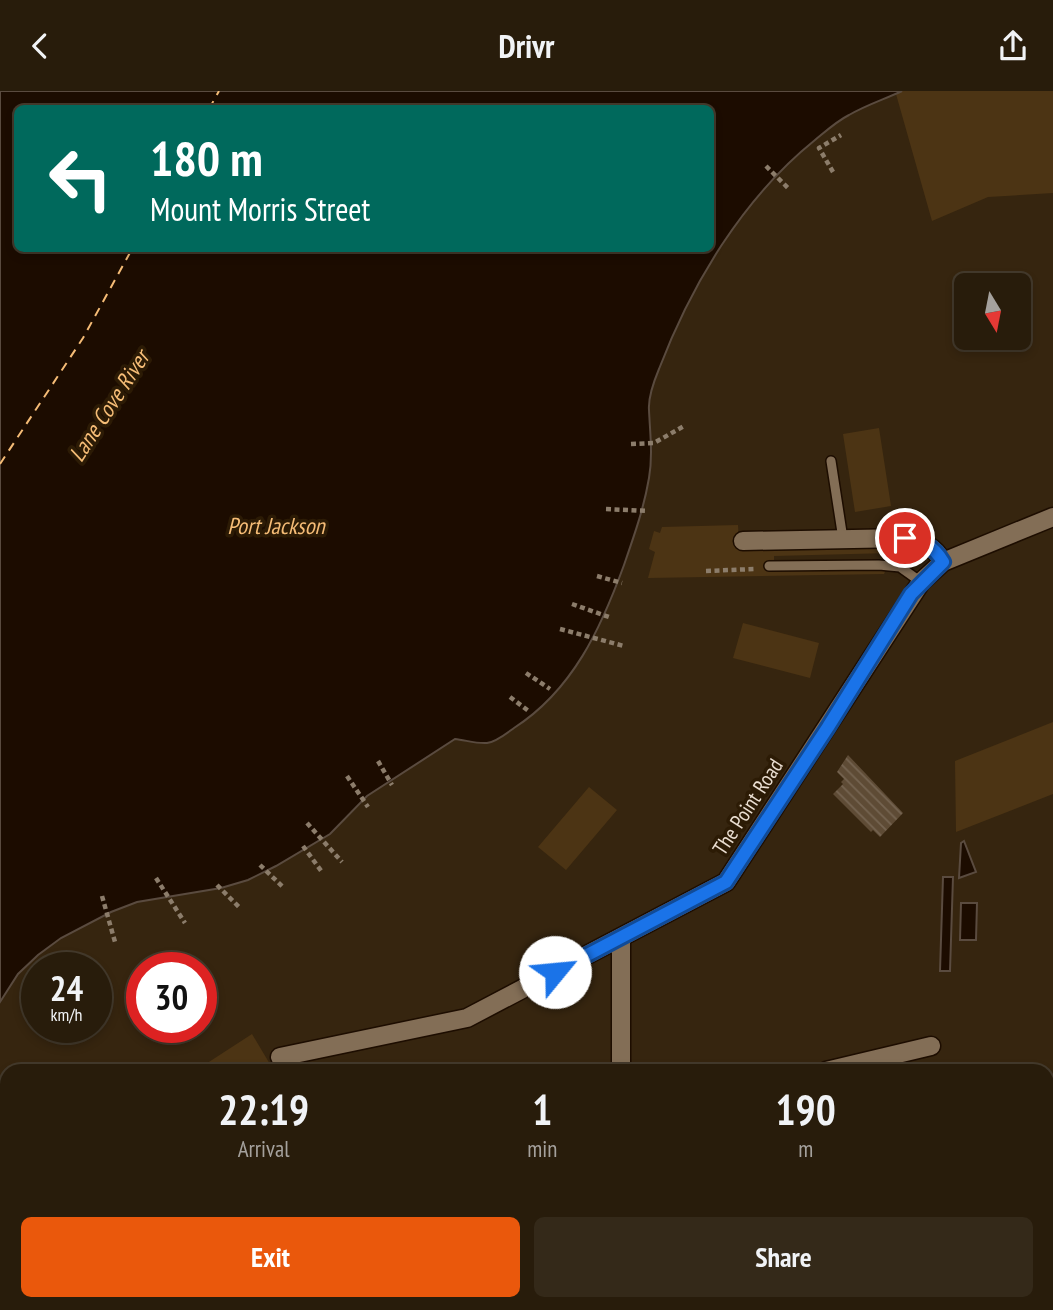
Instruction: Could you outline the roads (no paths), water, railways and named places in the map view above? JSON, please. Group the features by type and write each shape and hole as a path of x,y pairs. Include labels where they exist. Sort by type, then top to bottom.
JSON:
{"street":[{"name":"The Point Road","path":"280,1057 467,1018 726,882 921,582 943,562 1053,517"},
{"path":"743,541 905,538 924,541 943,562"},
{"path":"621,937 621,1064"},
{"path":"855,1064 931,1046"}],"lane":[{"path":"831,461 844,539"},
{"path":"769,566 900,567 921,582"}],"water":[{"name":"Port Jackson","path":"0,91 902,91 840,120 789,163 743,215 704,274 672,337 652,389 649,405 649,478 642,511 624,565 595,634 582,656 569,676 535,713 494,741 483,743 455,739 367,796 330,834 276,866 248,880 221,888 137,902 111,912 61,938 42,952 21,952 21,971 0,1002"},
{"path":"964,841 976,872 959,878 961,843"},
{"path":"943,877 953,877 950,971 940,971"},
{"path":"961,903 977,903 976,940 960,940"}],"water label":[{"name":"Lane Cove River","path":"109,406"}]}
